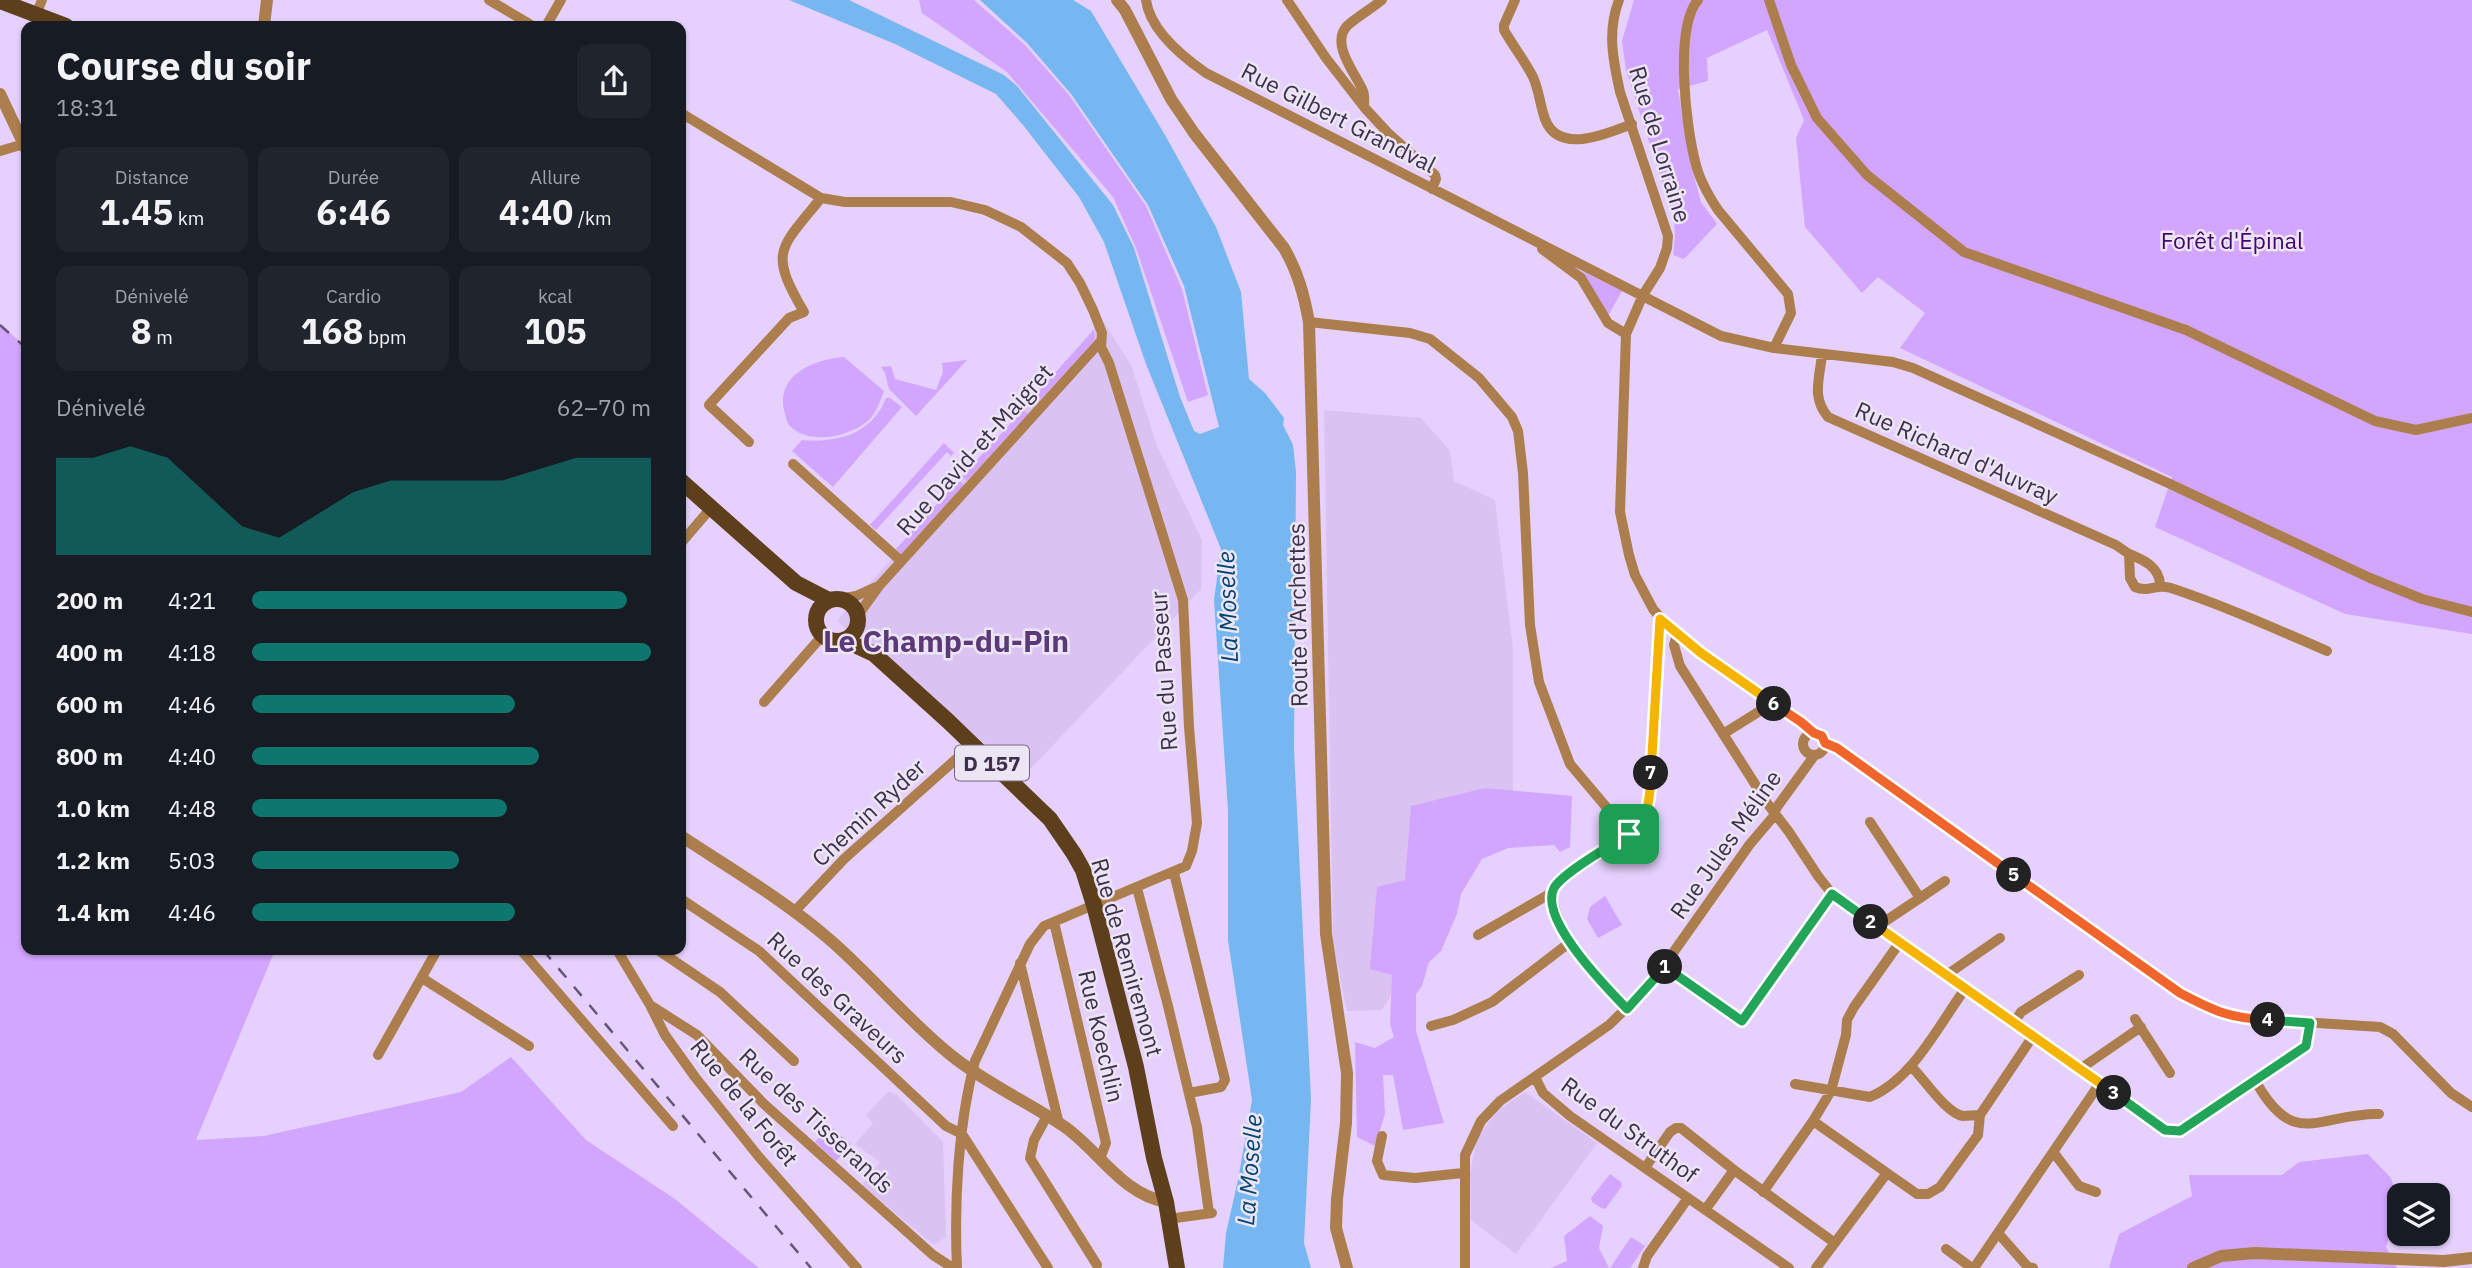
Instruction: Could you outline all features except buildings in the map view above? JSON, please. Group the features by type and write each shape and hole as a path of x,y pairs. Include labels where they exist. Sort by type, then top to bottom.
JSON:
{"main road":[{"path":"0,1 39,7 59,21"},
{"path":"686,486 796,583 834,600 848,602 857,621 853,634 844,639 829,639 822,635 816,617 796,583"},
{"path":"816,617 821,606 834,600"},
{"name":"Rue de Remiremont","path":"857,621 874,654"},
{"name":"Rue de Remiremont","path":"844,639 874,654 973,744 1050,819 1083,870 1136,1067 1166,1202 1177,1268"}],"street":[{"path":"265,21 267,0"},
{"path":"489,0 525,21"},
{"path":"550,21 561,0"},
{"name":"Rue Gilbert Grandval","path":"1146,0 1155,24 1190,62 1206,73 1721,336 1774,348 1893,362 1913,368 2370,578 2423,599 2472,612"},
{"path":"1287,0 1326,58 1364,107 1388,133 1434,174 1436,180 1432,189"},
{"path":"1364,107 1363,92 1350,69 1341,38 1347,27 1382,0"},
{"path":"1515,0 1504,30 1533,77 1546,122 1553,132 1566,138 1581,140 1632,124"},
{"name":"Rue de Lorraine","path":"1619,0 1613,15 1612,51 1620,92 1668,236 1660,268 1643,295 1626,334"},
{"path":"1698,0 1689,17 1684,36 1689,126 1695,162 1709,197 1718,210 1788,294 1791,313 1774,348"},
{"path":"1769,0 1791,65 1817,118 1867,176 1964,252 2186,330 2375,421 2416,430 2472,418"},
{"name":"Route d'Archettes","path":"1122,4 1171,99 1289,257 1303,291 1309,322 1326,934 1348,1073 1336,1228 1347,1268"},
{"path":"0,94 21,138"},
{"path":"686,116 821,198 786,243 781,259 783,273 804,312 789,318 709,405 749,442"},
{"path":"0,151 21,147"},
{"name":"Rue du Passeur","path":"821,198 845,202 951,202 985,210 1004,217 1040,240 1067,263 1080,283 1102,333 1101,347 1109,363 1184,600 1189,739 1197,823 1186,866 1174,873"},
{"name":"Rue Gilbert Grandval","path":"1538,244 1551,257 1572,270 1589,288 1608,323 1626,334"},
{"path":"1309,322 1410,333 1430,340 1479,378 1512,417 1518,431 1523,473 1530,625 1539,682 1570,764 1629,834"},
{"path":"1626,334 1620,512 1635,575 1660,619 1769,701 1822,736 1816,751 1850,759 2180,993 2237,1018 2380,1027 2393,1034 2451,1093 2472,1107"},
{"name":"Rue David-et-Maigret","path":"857,621 879,586 1101,341"},
{"name":"Rue Richard d'Auvray","path":"1822,354 1817,397 1820,407 1828,417 2116,545 2150,564 2160,578 2160,584"},
{"path":"793,464 901,561"},
{"path":"686,537 711,508"},
{"path":"2129,554 2130,578 2135,587 2148,589 2160,584 2232,609 2327,651"},
{"name":"Rue David-et-Maigret","path":"834,600 856,596 879,586"},
{"path":"1627,1009 1569,943 1557,918 1552,896 1559,881 1629,834 1645,817 1649,805 1660,619"},
{"path":"1677,634 1674,645 1680,666 1832,894 2165,1130 2180,1131 2306,1046 2310,1023"},
{"path":"764,702 822,635"},
{"path":"1723,734 1763,709 1769,701"},
{"name":"Rue Jules Méline","path":"1465,1268 1463,1173 1465,1156 1481,1121 1498,1102 1609,1026 1664,967 1775,812 1803,769 1802,762 1816,751 1803,740 1789,715"},
{"path":"1803,740 1814,733"},
{"name":"Chemin Ryder","path":"794,912 845,859 973,744"},
{"path":"1870,822 1920,898"},
{"path":"686,839 794,912 851,958 936,1041 972,1070 1059,1124 1142,1194 1150,1199 1166,1202"},
{"path":"955,1268 963,1113 972,1070 1020,963 1035,935 1044,926 1174,873 1225,1080 1221,1087 1189,1093"},
{"path":"1878,926 1945,881"},
{"path":"1137,888 1197,1127 1211,1213 1168,1219"},
{"path":"1478,936 1553,892"},
{"path":"1664,967 1742,1021 1832,894"},
{"name":"Rue des Graveurs","path":"686,902 760,951 946,1126 962,1134"},
{"name":"Rue Koechlin","path":"1054,922 1106,1143 1100,1160"},
{"path":"1945,976 2000,939"},
{"path":"1763,1192 1831,1091 1846,1035 1847,1020 1900,942"},
{"path":"1431,1026 1453,1020 1492,1002 1569,943"},
{"path":"378,1055 434,955"},
{"path":"525,955 674,1126"},
{"name":"Rue de la Forêt","path":"620,955 665,1035 695,1077 759,1157 857,1268"},
{"path":"665,955 720,992 794,1061"},
{"path":"1020,963 1059,1124"},
{"path":"2014,1023 2021,1012 2079,975"},
{"path":"422,978 529,1046"},
{"path":"1795,1084 1870,1097 1881,1093 1906,1074 1965,989"},
{"name":"Rue des Tisserands","path":"650,1006 697,1035 764,1104 933,1255 955,1268"},
{"path":"2080,1069 2138,1023 2170,1073"},
{"path":"1813,1121 1917,1194 1928,1194 1940,1186 1978,1135 1980,1115 2033,1035"},
{"path":"1911,1066 1941,1101 1961,1116 1980,1115"},
{"name":"Rue du Struthof","path":"1535,1077 1543,1093 1570,1116 1789,1268"},
{"path":"2256,1082 2269,1104 2283,1117 2304,1125 2355,1113 2379,1114"},
{"path":"1946,1249 1973,1268 2100,1083"},
{"path":"1047,1116 1034,1140 1030,1158 1097,1265"},
{"path":"1645,1168 1670,1132 1676,1128 1681,1129 1763,1192 1835,1242"},
{"path":"962,1134 1048,1268"},
{"path":"1382,1136 1377,1161 1382,1175 1415,1178 1463,1173"},
{"path":"2054,1153 2079,1186 2096,1192"},
{"name":"Rue du Struthof","path":"1705,1210 1734,1170"},
{"path":"1816,1268 1887,1173"},
{"path":"1643,1268 1647,1255 1688,1198"},
{"path":"1998,1233 2028,1266 2033,1268"},
{"path":"2193,1268 2221,1256 2255,1253 2444,1261 2472,1258"}],"shaded area":[{"path":"1102,319 1132,367 1157,446 1202,540 1201,589 1024,776 837,621"},
{"path":"1324,410 1421,418 1450,451 1454,481 1495,500 1513,649 1513,790 1382,1010 1347,1011 1333,942"},
{"path":"889,1091 897,1095 943,1142 946,1237 934,1245 862,1185 880,1162 855,1144 873,1123 866,1115"},
{"path":"1525,1092 1597,1143 1516,1254 1471,1220 1470,1173 1477,1139 1497,1111"}],"green space":[{"path":"919,0 974,0 1025,45 1069,95 1146,206 1182,289 1208,395 1188,402 1136,248 1113,197 1007,72 922,13"},
{"name":"Forêt d'Épinal","path":"1634,0 2472,0 2472,634 2345,614 2155,527 2172,477 1900,348 1925,313 1878,277 1862,293 1805,227 1796,138 1804,120 1767,30 1707,58 1708,81 1678,89 1690,162 1701,202 1717,224 1684,259 1673,255 1674,220 1626,70 1622,41"},
{"path":"1567,264 1622,291 1608,316 1590,285"},
{"path":"0,324 21,343 21,955 273,955 196,1140 264,1136 461,1092 511,1057 586,1140 675,1199 759,1268 0,1268"},
{"path":"1094,330 1095,340 1033,408 1028,403"},
{"path":"844,357 884,391 874,414 861,426 840,435 818,437 797,432 789,425 784,410 783,397 786,387 792,378 811,365"},
{"path":"967,360 916,416 889,389 881,367 891,366 895,379 936,390 943,372 942,363"},
{"path":"886,398 902,407 833,487 792,451 802,440 841,438 863,428 880,410"},
{"path":"1023,410 1028,414 967,481 962,476"},
{"path":"944,443 954,453 951,456 947,452 876,530 870,525"},
{"path":"959,480 964,485 901,554 896,549"},
{"path":"1485,788 1572,796 1570,847 1560,852 1554,845 1508,848 1482,859 1461,894 1457,914 1441,951 1429,962 1422,986 1416,994 1416,1031 1444,1123 1403,1130 1393,1075 1383,1075 1385,1114 1375,1146 1357,1137 1355,1042 1375,1048 1394,1037 1390,1024 1392,975 1370,969 1377,887 1405,880 1411,806"},
{"path":"1605,896 1622,925 1598,938 1587,919 1590,907"},
{"path":"829,1125 851,1144 836,1161 815,1142"},
{"path":"2368,1154 2391,1178 2393,1183 2387,1183 2386,1247 2397,1268 2109,1268 2119,1234 2192,1196 2189,1175 2282,1175 2299,1162"},
{"path":"1610,1174 1621,1182 1622,1186 1603,1209 1592,1202 1591,1198"},
{"path":"1590,1216 1603,1226 1599,1248 1609,1268 1551,1268 1567,1261 1564,1236"},
{"path":"1631,1237 1645,1246 1630,1268 1610,1268"}],"water":[{"name":"La Moselle","path":"789,0 849,0 1004,75 1017,86 1113,205 1134,248 1180,397 1194,431 1200,434 1219,427 1184,286 1148,205 1071,94 1027,43 980,0 1073,0 1091,11 1216,227 1241,292 1249,379 1265,393 1284,418 1283,425 1293,445 1296,472 1294,749 1311,1099 1304,1243 1311,1268 1223,1268 1226,1233 1252,1100 1228,940 1228,810 1214,600 1221,549 1146,364 1104,242 1079,197 996,94 895,44"}],"railway":[{"path":"0,325 21,344"},
{"path":"547,955 811,1268"}],"district":[{"name":"Le Champ-du-Pin","path":"946,640"}],"route":[{"path":"1660,619 1701,653 1822,736 1825,743 1837,748 2180,993 2237,1018 2310,1023 2309,1039 2298,1054 2180,1131 2165,1130 1832,894 1742,1021 1664,967 1651,985 1627,1009 1569,943 1561,929 1552,896 1559,881 1629,834 1645,817 1649,805 1660,619"}]}
